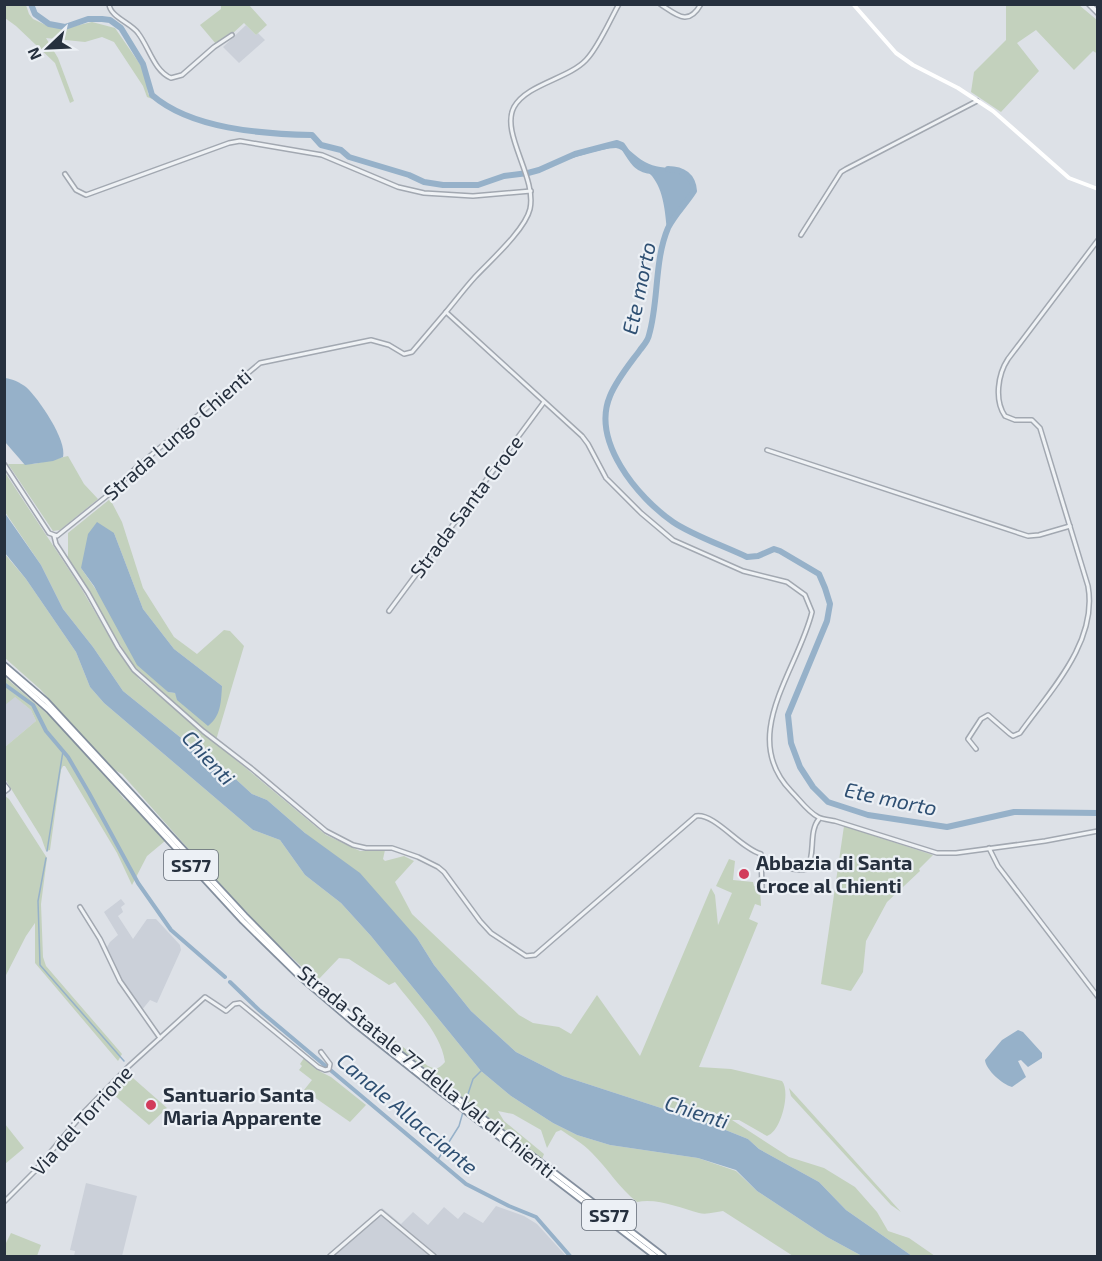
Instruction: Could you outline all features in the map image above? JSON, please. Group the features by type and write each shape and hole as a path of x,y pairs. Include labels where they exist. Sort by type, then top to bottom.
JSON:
{"highway":[{"path":"4,663 35,688 45,703"},
{"path":"4,672 45,703"},
{"name":"Strada Statale 77 della Val di Chienti","path":"45,703 244,916 348,1015 656,1257"},
{"name":"Strada Statale 77 della Val di Chienti","path":"553,1175 652,1245 665,1257"}],"main road":[{"path":"853,4 896,53 913,65 958,88 1008,122 1061,172 1076,182 1098,189"}],"street":[{"path":"109,4 110,11 138,33 159,69 171,78 182,75 214,47 232,35"},
{"path":"619,4 587,60 530,92 514,107 510,124 530,186 530,212 520,227 446,312 582,436 613,487 673,540 743,571 787,582 806,594 812,612 772,714 770,754 774,768 784,784 819,819 835,821 937,853 956,853 1098,831"},
{"path":"660,4 685,18 696,14 702,4"},
{"path":"1089,4 1098,13"},
{"path":"801,235 841,172 977,101"},
{"path":"65,174 76,190 86,195 240,141 322,155 398,187 424,193 473,196 531,191"},
{"path":"976,748 968,739 981,719 988,715 1013,736 1020,733 1071,661 1085,627 1090,600 1088,586 1040,428 1032,420 1015,420 1005,416 1000,404 999,380 1008,358 1098,240"},
{"name":"Strada Lungo Chienti","path":"54,536 59,535 108,495 137,466 260,363 371,340 408,354 446,312"},
{"name":"Strada Santa Croce","path":"389,610 544,402"},
{"path":"767,450 1028,536 1039,536 1070,526"},
{"path":"4,464 49,533 54,536 56,544 88,593 118,647 141,677 203,731 326,831 353,845 366,848 392,848 438,867 454,884 486,928 526,956 535,955 696,816 707,817 752,852 761,854 762,888"},
{"path":"1090,600 1098,600"},
{"path":"4,784 6,790"},
{"path":"761,866 807,869 815,825 819,819"},
{"path":"989,848 998,866 1098,997"},
{"path":"80,908 100,939 120,981 160,1038"},
{"name":"Via del Torrione","path":"5,1201 34,1172 85,1111 207,996 226,1011 234,1004 240,1003 318,1067 325,1070 330,1066 321,1052"},
{"path":"330,1257 381,1212 434,1257"}],"shaded area":[{"path":"246,25 265,40 239,63 223,47"},
{"path":"14,696 31,710 36,721 5,747 4,704"},
{"path":"121,899 125,904 121,907 123,912 118,916 133,939 147,919 156,919 180,945 181,950 157,1003 150,1000 141,1011 120,981 106,949 118,935 104,912"},
{"path":"86,1183 137,1196 122,1256 74,1256 75,1251 70,1250"},
{"path":"496,1206 524,1216 537,1224 566,1256 326,1256 382,1208 401,1224 413,1212 428,1225 444,1207 458,1219 464,1212 483,1223"}],"green space":[{"path":"5,4 26,5 33,19 50,27 66,28 92,22 115,28 146,73 148,94 155,100 147,97 143,86 114,42 102,37 85,42 46,38 58,58 74,101 70,103 55,63 5,18"},
{"path":"221,4 249,5 267,25 256,35 244,23 216,44 200,25 221,9"},
{"path":"1006,5 1079,5 1097,20 1098,54 1093,51 1074,70 1036,30 1017,43 1039,71 1001,112 971,92 974,72 1006,40"},
{"path":"68,456 84,484 98,499 60,530 53,531 8,464 34,464"},
{"path":"4,471 81,588 116,648 139,679 326,835 360,851 385,850 383,859 385,861 404,856 414,861 395,882 412,914 519,1015 533,1023 559,1027 571,1034 597,995 640,1056 711,888 715,895 718,925 732,893 716,886 729,859 735,861 733,880 753,882 754,886 760,887 761,906 755,904 749,919 758,923 699,1067 731,1069 782,1081 785,1086 785,1102 780,1120 772,1133 767,1136 739,1120 732,1120 789,1157 824,1168 855,1187 877,1212 888,1231 909,1238 935,1256 912,1256 846,1210 819,1182 759,1149 748,1139 713,1125 563,1076 516,1052 471,1011 434,965 417,938 305,833 267,800 252,794 229,773 191,746 123,691 63,609 41,565 5,512"},
{"path":"110,499 122,522 143,588 174,637 197,654 224,630 230,631 244,646 216,740 132,664 68,558 68,533","holes":["114,533 143,609 174,649 222,686 194,713 178,700 175,693 168,692 164,688 81,568"]},
{"path":"4,553 26,579 76,652 90,687 104,703 253,830 280,840 305,875 341,903 371,936 481,1071 511,1096 553,1123 577,1135 610,1145 698,1158 736,1171 757,1191 827,1237 862,1256 793,1256 723,1211 702,1214 661,1202 637,1202 588,1149 561,1130 556,1132 547,1148 541,1130 513,1114 498,1111 504,1121 544,1154 542,1159 363,1020 370,1022 428,1066 437,1068 445,1062 432,1030 395,982 389,985 349,959 339,958 317,981 257,925 122,774 113,769 40,689 5,658"},
{"path":"5,677 53,719 165,841 147,856 132,885 117,853 65,766 61,770 50,850 46,851 41,837 5,779 5,747 36,721 31,710 15,697 5,705"},
{"path":"5,796 47,858 41,904 43,957 46,966 122,1054 118,1061 35,963 35,923 5,977"},
{"path":"844,826 933,855 919,869 920,871 887,902 866,941 863,972 851,991 821,984"},
{"path":"304,1058 366,1105 350,1122 304,1090 312,1080 299,1070"},
{"path":"125,1071 167,1108 149,1125 107,1089"},
{"path":"789,1088 901,1212 891,1205 791,1096"},
{"path":"5,1124 24,1148 4,1164"},
{"path":"11,1233 41,1245 37,1256 5,1256 5,1245"}],"water":[{"name":"Ete morto","path":"617,143 645,162 676,169 688,175 694,191 667,230 663,202 656,182 650,174 635,165 621,150 616,148 601,150 552,165 575,154"},
{"path":"5,378 26,387 38,401 61,441 63,457 53,461 25,465 5,442"},
{"path":"4,512 41,565 63,609 123,691 191,746 229,773 252,794 267,800 305,833 360,873 417,938 434,965 471,1011 516,1052 563,1076 713,1125 748,1139 759,1149 819,1182 846,1210 912,1256 862,1256 827,1237 757,1191 736,1170 698,1158 610,1145 577,1135 553,1123 511,1096 481,1071 371,936 341,903 305,875 280,840 253,830 104,703 90,687 76,652 26,579 5,553"},
{"path":"97,522 114,533 143,609 174,649 222,686 218,713 208,726 177,700 175,693 168,692 137,665 94,586 81,568 88,534"},
{"path":"1018,1030 1023,1032 1042,1053 1042,1058 1028,1067 1021,1060 1018,1061 1026,1077 1012,1087 995,1076 985,1060 1002,1040"}],"waterway":[{"name":"Ete morto","path":"31,4 35,14 49,24 65,27 88,19 110,20 121,28 143,64 152,95 186,115 250,131 312,135 321,145 341,150 349,157 409,175 424,182 443,185 478,185 504,176 539,170 575,154 617,143 622,145 637,166 652,171"},
{"name":"Ete morto","path":"668,169 686,174 692,181 694,191 668,228 658,267 654,309 648,337 610,396 606,413 607,431 612,449 632,483 645,498 673,522 747,557 758,556 774,549 780,551 819,574 830,604 827,621 788,715 791,743 800,767 813,787 828,802 868,815 947,827 1014,812 1098,813"},
{"name":"Canale Allacciante","path":"4,684 33,705 46,731 68,757 138,883 171,930 225,977"},
{"path":"47,851 63,751"},
{"path":"46,858 38,901 40,965 124,1061"},
{"name":"Canale Allacciante","path":"230,982 259,1010 466,1184 536,1217 570,1256"},
{"path":"466,1100 473,1079 482,1070"},
{"path":"437,1161 459,1126 463,1112"}],"place":[{"name":"Abbazia di Santa Croce al Chienti","path":"744,874"},
{"name":"Santuario Santa Maria Apparente","path":"151,1105"}],"water label":[{"name":"Chienti","path":"209,757"},
{"name":"Chienti","path":"697,1111"}]}
